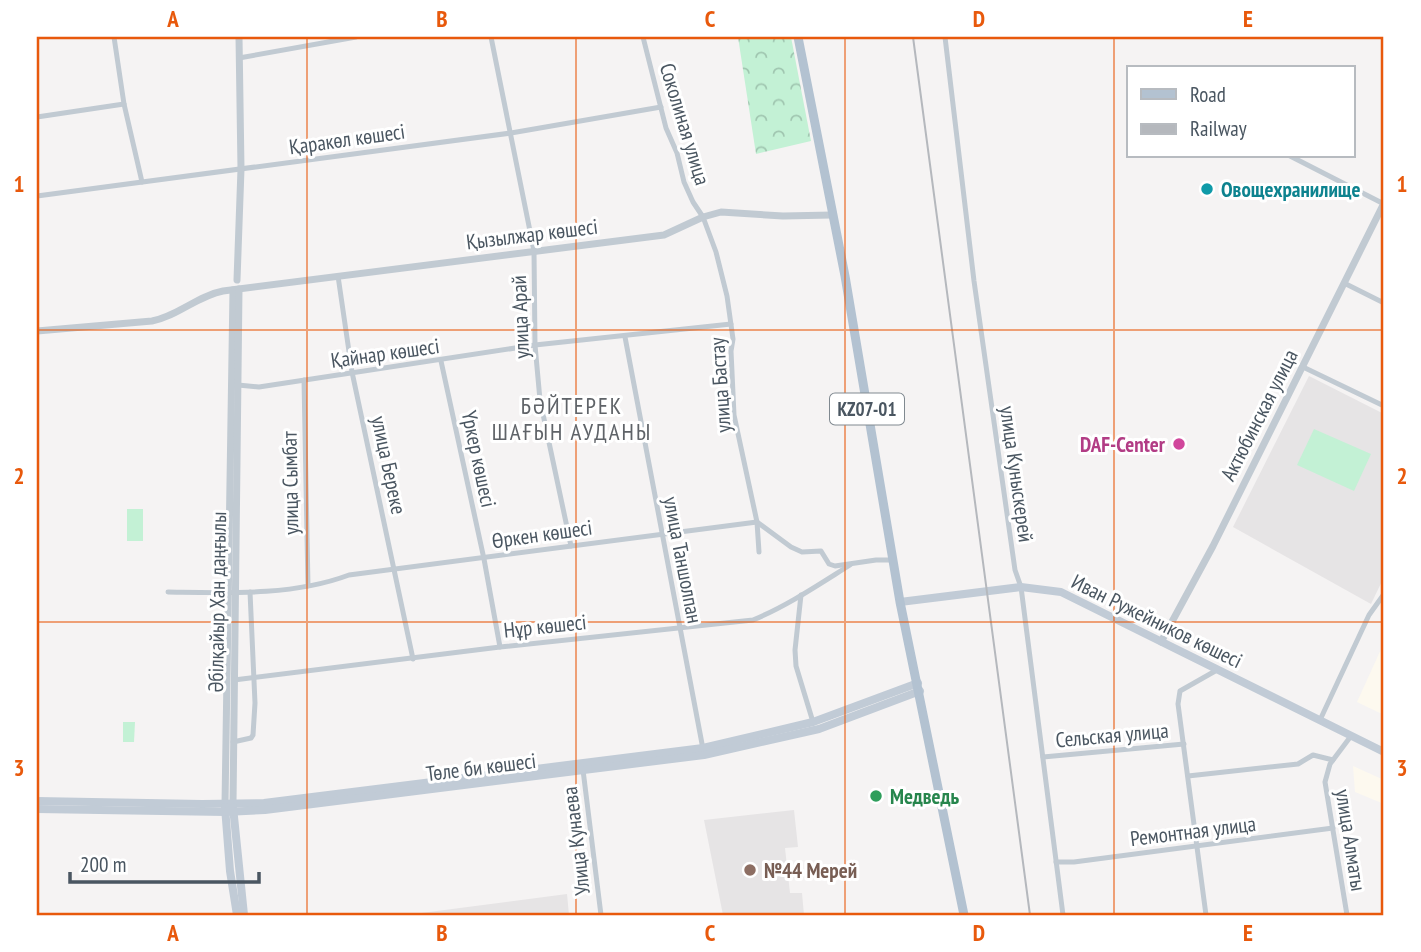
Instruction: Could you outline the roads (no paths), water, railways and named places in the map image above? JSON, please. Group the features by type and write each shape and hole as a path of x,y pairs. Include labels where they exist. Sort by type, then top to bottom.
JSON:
{"main road":[{"name":"KZ07-01","path":"798,37 900,602 964,915"},
{"name":"Иван Ружейников көшесі","path":"900,602 1021,587 1061,592 1384,752"},
{"name":"Төле би көшесі","path":"704,752 813,722 919,687"},
{"name":"Төле би көшесі","path":"37,801 265,810 704,752 819,729 919,687"},
{"name":"Төле би көшесі","path":"37,809 229,808"},
{"name":"Әбілқайыр Хан даңғылы","path":"229,808 237,915"},
{"name":"Әбілқайыр Хан даңғылы","path":"229,808 244,915"}],"street":[{"path":"114,37 124,104 142,182"},
{"path":"236,289 241,169 239,37"},
{"path":"239,58 356,37"},
{"name":"улица Арай","path":"491,37 534,251 540,400 571,546"},
{"name":"Соколиная улица","path":"643,37 666,128 677,153 684,183 693,202 704,216"},
{"name":"улица Куныскерей","path":"945,37 974,281 1015,570 1021,587 1063,915"},
{"path":"37,117 124,104"},
{"name":"Қаракөл көшесі","path":"37,196 511,133 661,107"},
{"path":"1294,158 1384,203"},
{"name":"Актюбинская улица","path":"1161,642 1213,546 1384,203"},
{"name":"Қызылжар көшесі","path":"37,331 164,319 209,293 664,235 704,216 721,212 783,216 832,215"},
{"name":"улица Бастау","path":"704,216 727,296 733,339 731,351 734,415 757,522 759,552"},
{"name":"улица Береке","path":"338,276 352,372 413,659"},
{"path":"1344,283 1384,303"},
{"name":"Әбілқайыр Хан даңғылы","path":"229,808 226,674 238,385 236,289"},
{"name":"Әбілқайыр Хан даңғылы","path":"229,808 233,742 231,592 236,289"},
{"name":"Қайнар көшесі","path":"238,385 259,387 536,345 731,324"},
{"name":"улица Таншолпан","path":"625,337 704,752"},
{"name":"Үркер көшесі","path":"441,361 484,559 500,647"},
{"path":"1303,366 1384,406"},
{"name":"улица Сымбат","path":"304,380 307,586"},
{"path":"757,522 802,552 821,551 829,564 835,566 893,559"},
{"name":"Өркен көшесі","path":"168,592 250,592 307,586 349,575 757,522"},
{"name":"Нұр көшесі","path":"233,680 500,647 753,620 782,608 855,562"},
{"path":"233,742 251,738 253,735 255,702 250,592"},
{"path":"801,594 795,650 796,666 813,722"},
{"path":"1320,720 1369,615 1384,594"},
{"path":"1206,915 1178,704 1180,691 1218,670"},
{"path":"226,674 233,680"},
{"name":"улица Алматы","path":"1347,915 1325,782 1333,760 1351,736"},
{"name":"Сельская улица","path":"1043,757 1184,744"},
{"path":"1188,776 1298,764 1313,755 1333,760"},
{"name":"Улица Кунаева","path":"583,767 601,915"},
{"name":"Ремонтная улица","path":"1056,862 1197,847 1333,828"}],"railway":[{"path":"913,37 1030,915"}],"place":[{"name":"Овощехранилище","path":"1207,189"},
{"name":"DAF-Center","path":"1179,444"},
{"name":"Медведь","path":"876,796"},
{"name":"№44 Мерей","path":"750,870"}],"district":[{"name":"БӘЙТЕРЕК ШАҒЫН АУДАНЫ","path":"572,418"}]}
